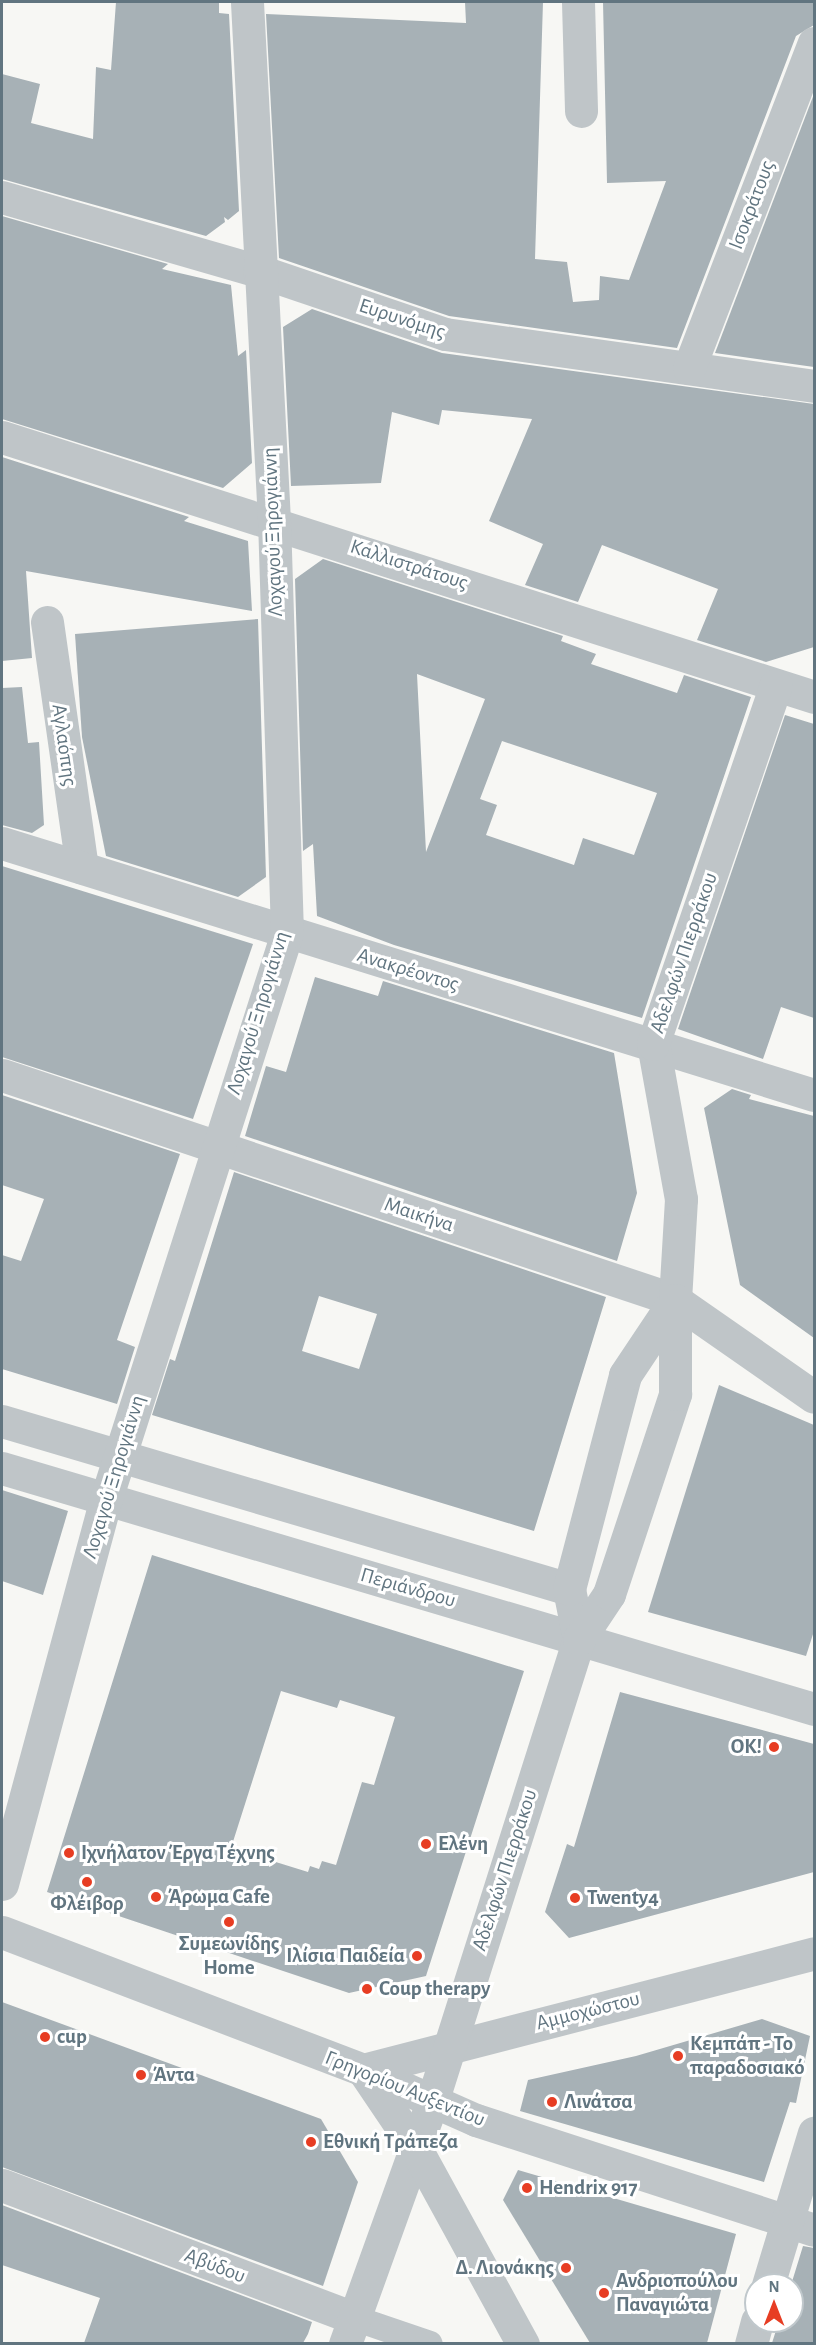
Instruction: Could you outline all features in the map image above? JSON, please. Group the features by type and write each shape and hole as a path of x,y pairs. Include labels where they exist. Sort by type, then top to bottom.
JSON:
{"street":[{"name":"Λοχαγού Ξηρογιάννη","path":"2,1884 106,1499 215,1147 287,933 274,521 259,271 247,2"},
{"path":"578,2 581,111"},
{"name":"Ισοκράτους","path":"689,368 814,43"},
{"name":"Ευρυνόμης","path":"2,196 259,271 445,334 814,386"},
{"name":"Καλλιστράτους","path":"2,437 274,521 814,697"},
{"name":"Αγλαόπης","path":"47,622 82,868"},
{"name":"Αδελφών Πιερράκου","path":"350,2331 432,2102 579,1639 609,1594 675,1394 675,1300 681,1199 653,1044 776,685"},
{"name":"Ανακρέοντος","path":"2,843 814,1095"},
{"name":"Μαικήνα","path":"2,1075 675,1300 814,1397"},
{"name":"Αδελφών Πιερράκου","path":"579,1639 569,1589 625,1375 675,1300"},
{"path":"2,1421 569,1589"},
{"name":"Περιάνδρου","path":"2,1468 814,1708"},
{"name":"Γρηγορίου Αυξεντίου","path":"2,1932 363,2070 432,2102 800,2225"},
{"name":"Αμμοχώστου","path":"363,2070 814,1953"},
{"path":"363,2070 415,2147 523,2343"},
{"path":"774,2273 800,2225 814,2133"},
{"name":"Αβύδου","path":"2,2185 350,2331 430,2343"}],"building":[{"path":"116,2 219,2 219,13 229,14 239,211 228,220 224,217 225,222 206,236 2,179 2,74 40,84 31,123 93,139 96,67 111,70"},
{"path":"465,2 543,2 535,259 567,262 573,302 599,300 600,276 629,280 666,181 607,183 603,2 814,2 814,25 796,36 677,348 449,316 279,258 266,14 466,23"},
{"path":"814,94 814,367 715,353"},
{"path":"2,216 168,264 162,269 231,285 238,356 246,350 252,463 223,488 2,419"},
{"path":"312,309 442,353 814,404 814,647 766,662 697,640 718,589 602,545 578,602 525,585 543,544 489,521 532,419 442,410 439,425 392,412 381,483 291,486 283,327"},
{"path":"2,457 189,517 184,521 248,541 252,611 26,571 32,658 2,661"},
{"path":"323,559 563,636 561,641 596,654 591,664 677,693 684,675 751,697 642,1018 394,945 317,916 313,844 303,851 295,579","holes":["417,674 485,699 426,852","502,741 657,793 634,855 583,838 574,865 486,835 497,805 480,799"]},
{"path":"258,619 266,877 238,897 106,856 82,737 75,634"},
{"path":"22,687 28,743 39,742 44,825 32,833 2,825 2,688"},
{"path":"785,715 814,724 814,1018 781,1007 763,1059 678,1029"},
{"path":"2,866 253,944 193,1119 2,1057"},
{"path":"315,977 378,996 383,981 614,1053 637,1193 617,1261 245,1136 266,1066 286,1072"},
{"path":"732,1089 751,1095 749,1099 814,1116 814,1338 740,1285 704,1108"},
{"path":"2,1095 180,1154 117,1340 135,1347 117,1404 2,1369 2,1255 21,1261 44,1199 2,1185"},
{"path":"234,1172 606,1297 534,1531 152,1415 170,1359 175,1361","holes":["319,1296 377,1314 359,1369 302,1351"]},
{"path":"719,1385 814,1425 814,1631 806,1656 648,1612"},
{"path":"2,1490 68,1511 43,1595 2,1581"},
{"path":"152,1555 524,1671 426,1976 349,1993 47,1892","holes":["281,1691 337,1708 340,1700 395,1717 374,1785 362,1782 336,1865 322,1861 319,1869 310,1866 308,1872 231,1848"]},
{"path":"620,1692 814,1744 814,1872 569,1938 545,1912 567,1844 574,1847"},
{"path":"2,2002 321,2119 358,2182 323,2286 2,2167"},
{"path":"762,2019 810,2036 796,2103 790,2102 764,2182 520,2111 528,2080 636,2056"},
{"path":"518,2170 736,2234 707,2343 590,2343 503,2200"},
{"path":"2,2205 312,2322 308,2334 303,2343 84,2343 100,2298 2,2265"},
{"path":"803,2246 814,2248 814,2343 772,2343 775,2333 804,2333 804,2273 795,2273"}],"place":[{"name":"ΟΚ!","path":"774,1747"},
{"name":"Ελένη","path":"426,1844"},
{"name":"Ιχνήλατον Έργα Τέχνης","path":"69,1853"},
{"name":"Φλέιβορ","path":"87,1882"},
{"name":"Άρωμα Cafe","path":"156,1897"},
{"name":"Twenty4","path":"575,1898"},
{"name":"Συμεωνίδης Home","path":"229,1922"},
{"name":"Ιλίσια Παιδεία","path":"417,1956"},
{"name":"Coup therapy","path":"367,1989"},
{"name":"cup","path":"45,2037"},
{"name":"Κεμπάπ - Το παραδοσιακό","path":"678,2056"},
{"name":"Άντα","path":"141,2075"},
{"name":"Λινάτσα","path":"552,2102"},
{"name":"Εθνική Τράπεζα","path":"311,2142"},
{"name":"Hendrix 917","path":"527,2188"},
{"name":"Δ. Λιονάκης","path":"566,2268"},
{"name":"Ανδριοπούλου Παναγιώτα","path":"604,2293"}]}
